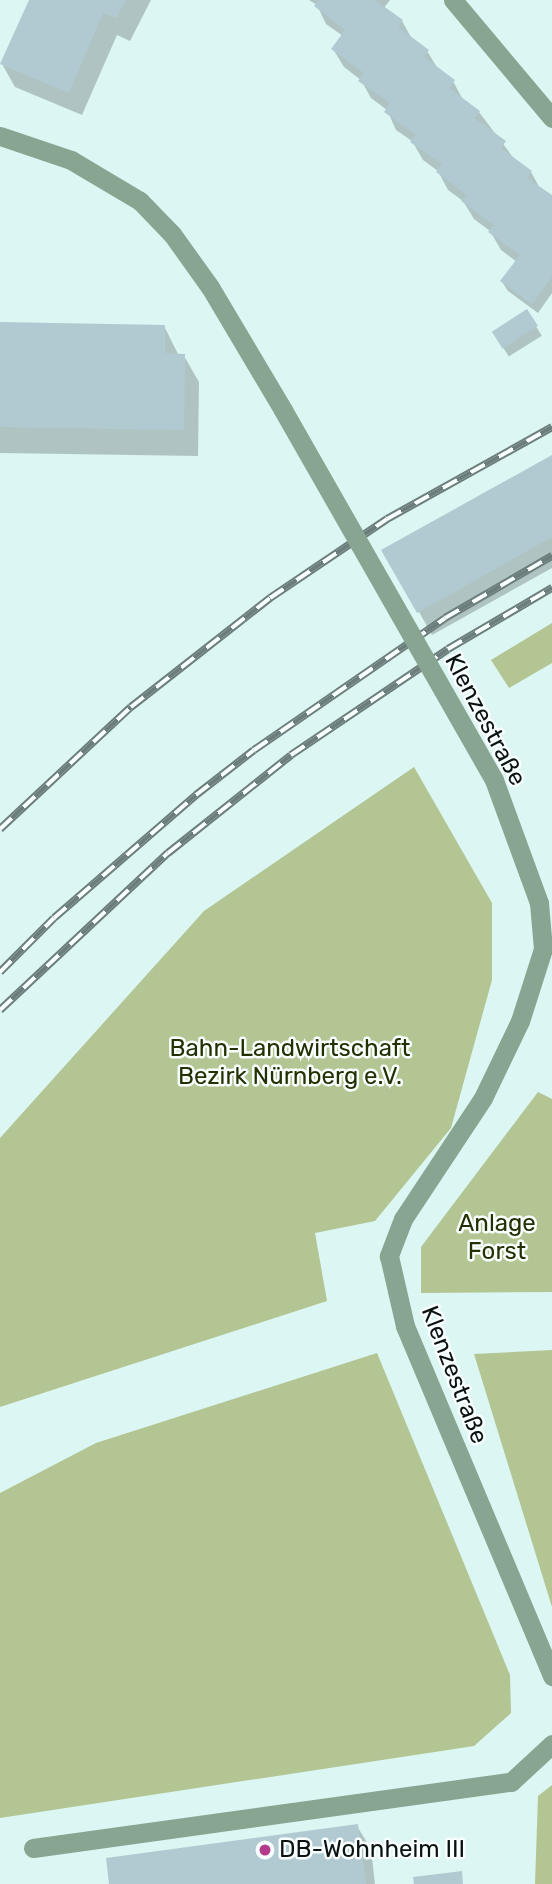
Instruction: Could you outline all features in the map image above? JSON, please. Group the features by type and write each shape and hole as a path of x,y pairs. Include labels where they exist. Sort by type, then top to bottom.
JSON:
{"street":[{"path":"453,0 552,118"},
{"name":"Klenzestraße","path":"0,136 71,160 140,201 172,234 210,287 494,780 545,902 543,949 520,1021 483,1098 403,1219 389,1256 405,1326 552,1676"},
{"path":"33,1848 511,1782 552,1744"}],"green space":[{"path":"552,623 552,663 509,688 491,660"},
{"name":"Bahn-Landwirtschaft Bezirk Nürnberg e.V.","path":"414,767 492,903 492,980 451,1128 375,1221 315,1233 327,1301 0,1407 0,1138 204,911"},
{"name":"Anlage Forst","path":"538,1092 552,1099 552,1292 421,1293 421,1247"},
{"path":"552,1350 552,1607 474,1354"},
{"path":"377,1353 510,1675 511,1713 474,1746 0,1818 0,1493 96,1443"},
{"path":"552,1785 552,1884 535,1884 538,1796"}],"building":[{"path":"29,0 126,0 116,18 103,13 69,93 0,64"},
{"path":"319,0 375,0 403,20 398,27 429,50 424,57 455,80 449,88 480,111 474,118 506,141 501,148 532,171 527,178 552,195 552,277 532,304 500,281 520,255 488,232 494,225 461,201 467,195 436,172 442,164 410,142 416,135 384,112 390,103 358,81 364,73 331,49 345,30 314,6"},
{"path":"527,309 538,326 503,349 492,332"},
{"path":"0,322 165,325 165,353 185,354 184,430 0,427"},
{"path":"552,455 552,537 417,613 381,550"},
{"name":"DB-Wohnheim III","path":"358,1824 366,1884 109,1884 106,1858"},
{"path":"462,1871 463,1884 414,1884 413,1877"}],"railway":[{"path":"0,829 131,707 270,598 387,519 552,427"},
{"path":"0,972 54,918 196,795 254,750 445,618 552,556"},
{"path":"0,1010 168,853 291,755 448,649 552,588"}],"place":[{"name":"DB-Wohnheim III","path":"265,1850"}]}
